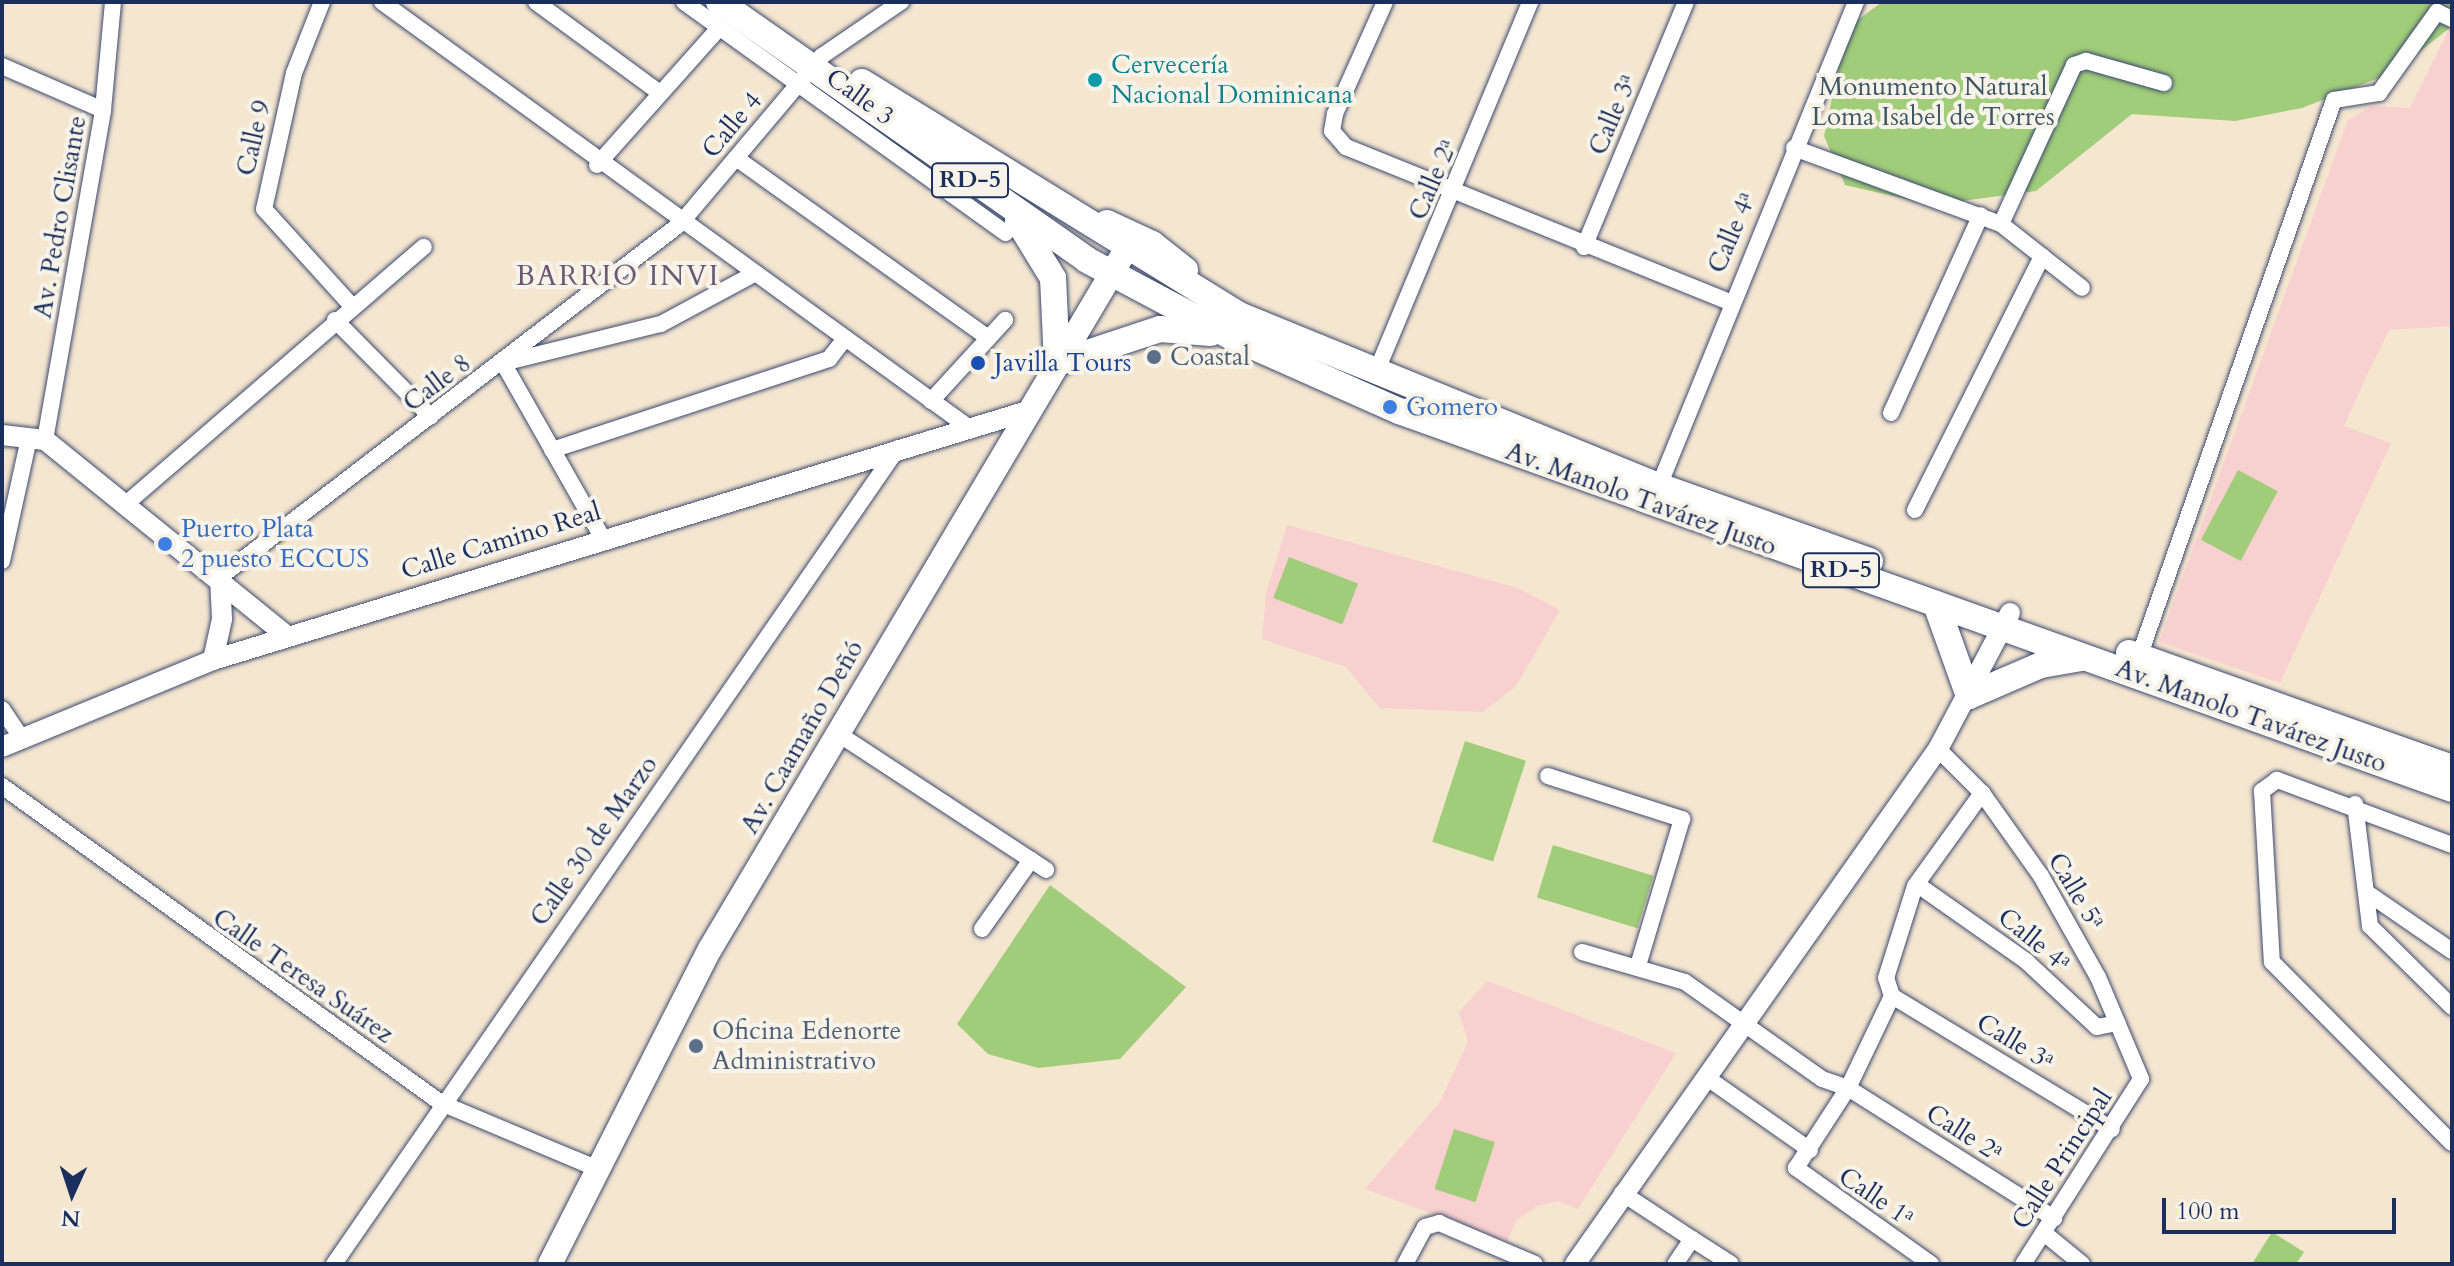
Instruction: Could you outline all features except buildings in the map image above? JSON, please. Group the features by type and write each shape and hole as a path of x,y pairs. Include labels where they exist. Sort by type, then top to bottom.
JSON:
{"main road":[{"name":"Av. Manolo Tavárez Justo","path":"743,2 812,69 1000,202 1111,275 1234,338 1399,411 1936,604 2139,657 2452,768"},
{"name":"Av. Manolo Tavárez Justo","path":"719,15 1216,302 1375,375 2006,621 2085,657 2452,789"},
{"path":"1000,202 1038,244 1053,278 1057,363 1160,329 1234,338"},
{"path":"1051,204 1152,244 1216,302"},
{"name":"Av. Caamaño Deñó","path":"550,1264 710,949 1024,412 1125,251"},
{"path":"1936,604 1969,696 2041,665 2085,657"}],"street":[{"name":"Av. Pedro Clisante","path":"2,561 37,439 103,110 113,2"},
{"name":"Calle 9","path":"322,2 294,73 264,209 351,305"},
{"path":"382,2 597,165 968,427"},
{"path":"536,2 660,93"},
{"path":"597,165 660,93 719,15 684,2"},
{"name":"Calle 4","path":"680,224 812,69 901,2"},
{"path":"1385,2 1332,131 1346,147 1584,247 1729,302"},
{"name":"Calle 2ª","path":"1375,375 1455,191 1530,2"},
{"name":"Calle 3ª","path":"1584,247 1686,2"},
{"name":"Calle 4ª","path":"1659,486 1729,302 1856,2"},
{"path":"2139,657 2334,100 2379,93 2444,11"},
{"path":"2001,224 2074,65 2086,61 2164,83"},
{"path":"2,66 103,110"},
{"name":"Calle 3","path":"812,69 1006,233"},
{"path":"1794,148 2001,224 2082,288"},
{"path":"736,158 988,338"},
{"path":"1891,413 1981,215"},
{"name":"Calle 8","path":"220,577 503,363 680,224"},
{"path":"127,503 351,305 424,247"},
{"path":"1915,510 2042,256"},
{"path":"602,537 503,363 661,324 752,275"},
{"path":"335,320 431,417"},
{"path":"931,401 1005,320"},
{"path":"552,450 829,359 844,340"},
{"name":"Calle Camino Real","path":"11,741 213,660 602,537 1024,412"},
{"path":"2,435 37,439 127,503 220,577 287,636"},
{"name":"Calle 30 de Marzo","path":"334,1264 441,1103 898,448"},
{"path":"213,660 222,619 220,577"},
{"path":"1575,1264 1622,1193 1744,1026 1938,749 1969,696 2006,621"},
{"path":"2,709 11,741"},
{"path":"837,733 1046,870"},
{"name":"Calle 5ª","path":"1938,749 1982,793 2041,876 2118,1023 2141,1079"},
{"path":"1548,776 1682,819 1638,966"},
{"path":"2452,845 2355,804 2277,780 2262,791 2272,962 2452,1143"},
{"name":"Calle Teresa Suárez","path":"2,786 441,1103 598,1169"},
{"path":"1706,1077 1810,1150 1848,1088 1892,996 1886,978 1918,885 1944,837 1982,793"},
{"path":"2355,804 2370,926 2452,1007"},
{"path":"982,929 1031,860"},
{"name":"Calle 4ª","path":"1918,885 2026,961 2097,1027 2118,1023"},
{"path":"2366,892 2452,951"},
{"name":"Calle 2ª","path":"1582,952 1685,982 1822,1079 1848,1088 2054,1218"},
{"name":"Calle 3ª","path":"1892,996 2112,1129"},
{"name":"Calle Principal","path":"2023,1264 2112,1129 2141,1079"},
{"name":"Calle 1ª","path":"1810,1150 1796,1168 1931,1264"},
{"path":"1622,1193 1731,1264"},
{"path":"1405,1264 1425,1227 1439,1223 1535,1264"},
{"path":"2044,1233 2082,1264"},
{"path":"1675,1264 1692,1239"}],"shaded area":[{"path":"2452,23 2452,326 2389,330 2367,375 2344,426 2391,443 2280,683 2159,642 2348,120 2371,106 2410,108"},
{"path":"1287,525 1518,588 1560,610 1516,686 1483,712 1380,708 1346,667 1262,639 1266,594"},
{"path":"1487,981 1676,1053 1578,1209 1558,1201 1537,1206 1516,1221 1507,1241 1365,1189 1440,1102 1468,1042 1459,1012"}],"green space":[{"name":"Monumento Natural Loma Isabel de Torres","path":"1882,2 2452,2 2452,26 2394,72 2302,108 2235,121 2132,114 2036,191 1932,205 1845,185 1824,136 1847,28"},
{"path":"2238,470 2278,491 2241,561 2201,540"},
{"path":"1289,557 1358,584 1342,625 1273,598"},
{"path":"1465,741 1526,761 1493,862 1432,842"},
{"path":"1553,845 1653,876 1637,928 1537,898"},
{"path":"1050,885 1186,987 1120,1059 1038,1068 988,1054 957,1024"},
{"path":"1454,1129 1495,1142 1475,1202 1435,1189"},
{"path":"2272,1232 2304,1252 2296,1264 2252,1264"}],"place":[{"name":"Cervecería Nacional Dominicana","path":"1095,80"},
{"name":"Coastal","path":"1154,357"},
{"name":"Javilla Tours","path":"978,363"},
{"name":"Gomero","path":"1390,407"},
{"name":"Puerto Plata 2 puesto ECCUS","path":"165,544"},
{"name":"Oficina Edenorte Administrativo","path":"696,1046"}],"district":[{"name":"BARRIO INVI","path":"618,276"}]}
